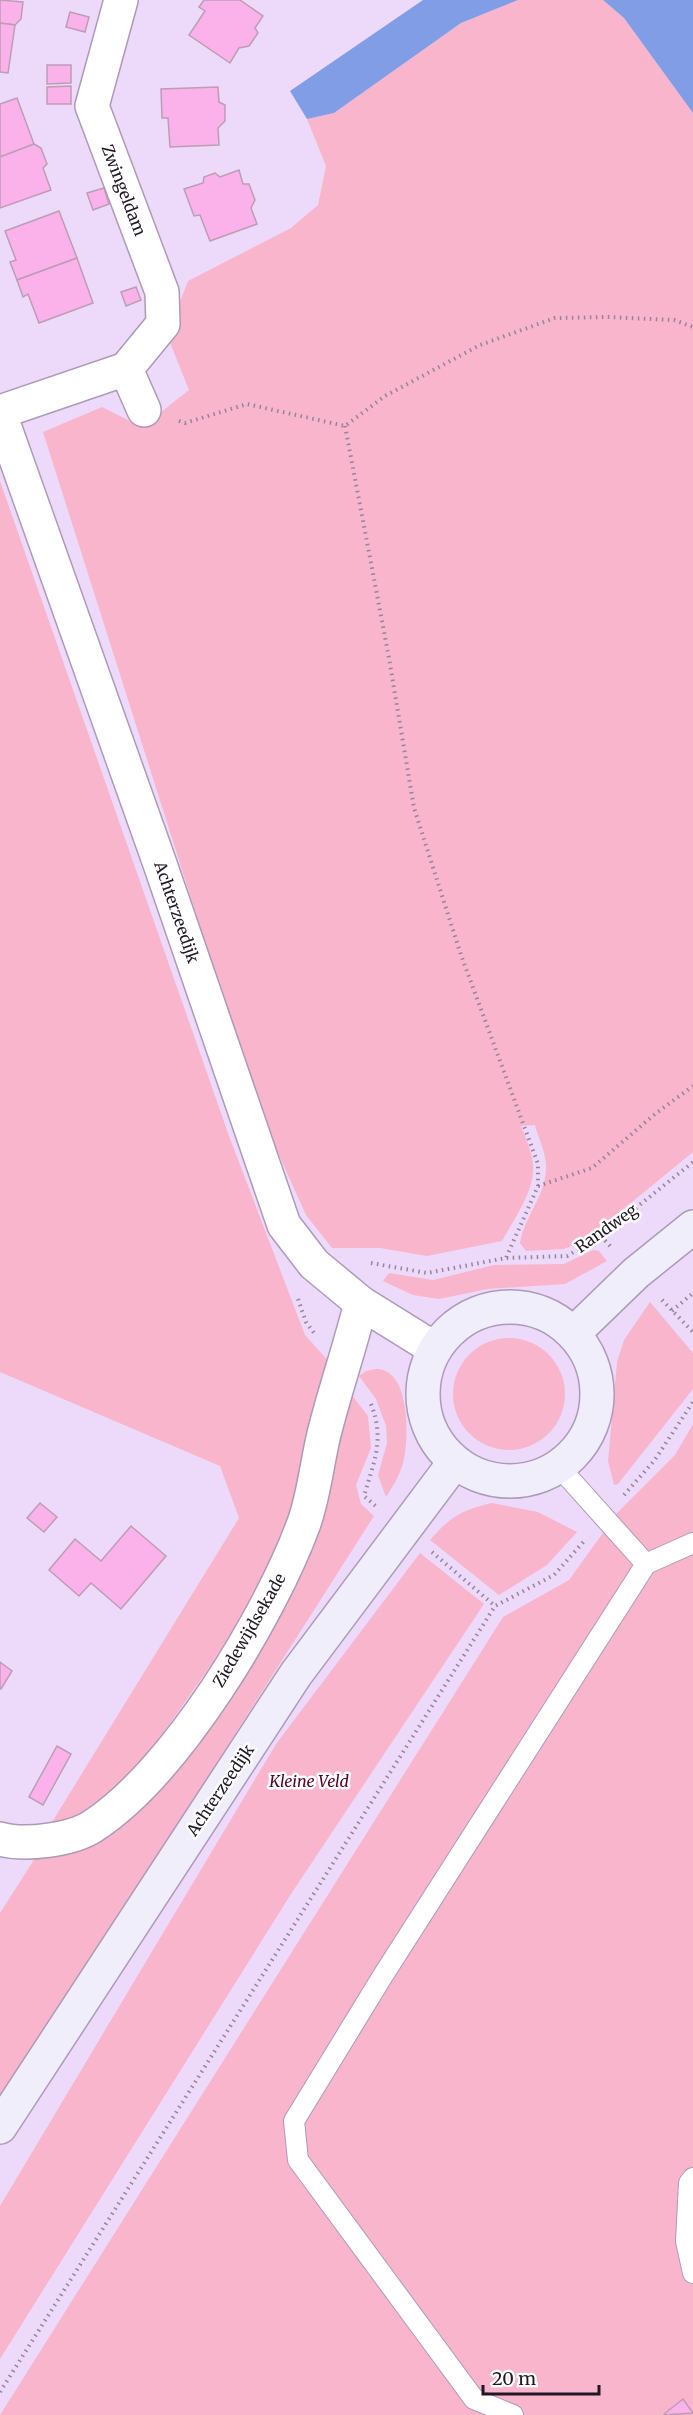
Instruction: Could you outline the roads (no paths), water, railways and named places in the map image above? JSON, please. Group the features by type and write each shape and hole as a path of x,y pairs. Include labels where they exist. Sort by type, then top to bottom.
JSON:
{"main road":[{"path":"574,1333 636,1273 693,1227"},
{"path":"501,1306 528,1308 552,1317 574,1333 591,1358 599,1388 595,1418 582,1446 560,1468 525,1482 488,1480 454,1463 437,1444 426,1421 422,1396 426,1371 435,1349 454,1328 476,1313 501,1306"},
{"name":"Achterzeedijk","path":"0,2127 296,1674 454,1463"}],"street":[{"name":"Zwingeldam","path":"121,0 92,106 162,292 163,324 126,369"},
{"path":"0,413 126,369 144,410"},
{"name":"Achterzeedijk","path":"0,413 160,864 284,1225 314,1264 361,1303 435,1349"},
{"name":"Ziedewijdsekade","path":"0,1839 48,1841 91,1828 128,1800 200,1712 238,1655 273,1592 295,1546 305,1520 325,1433 361,1303"}],"lane":[{"path":"560,1468 646,1564"},
{"path":"513,2415 474,2399 467,2390 298,2160 294,2121 382,1977 646,1564 693,1543"},
{"path":"693,2178 689,2183 686,2241 693,2273"}],"water":[{"path":"423,0 518,0 461,23 334,113 307,119 290,91"},
{"path":"603,0 693,0 693,113 624,18"}],"park label":[{"name":"Kleine Veld","path":"309,1781"}]}
